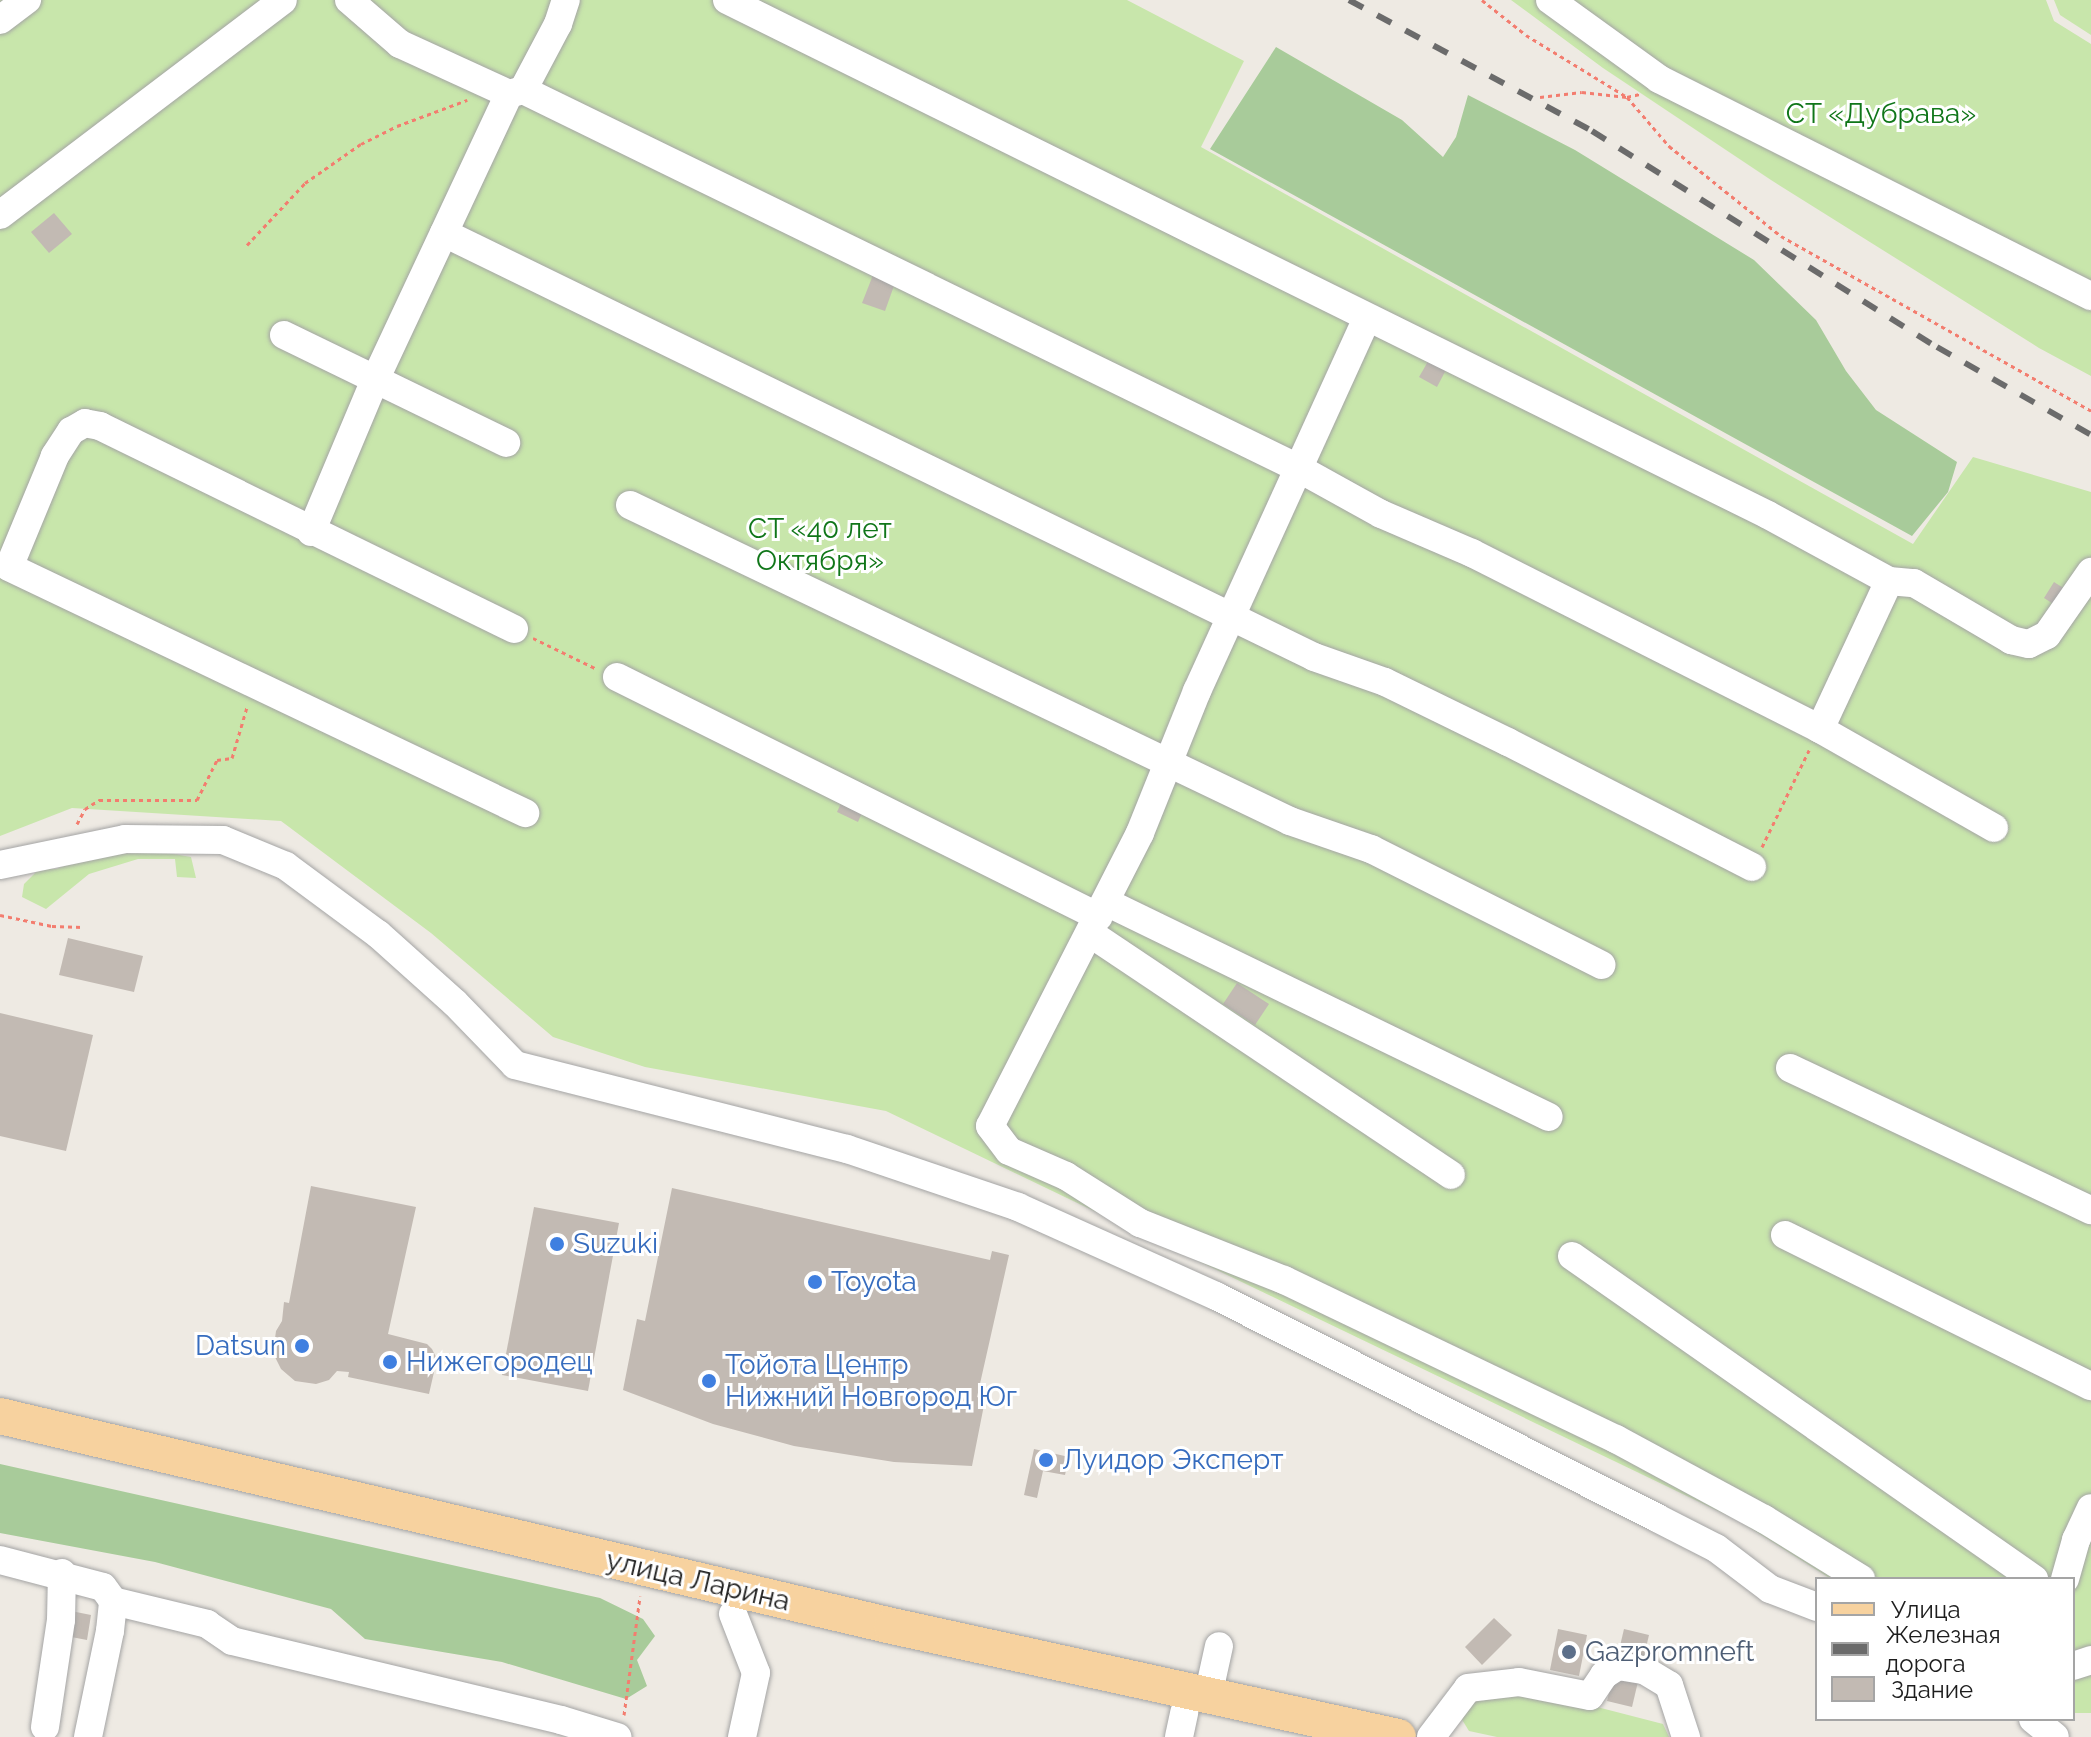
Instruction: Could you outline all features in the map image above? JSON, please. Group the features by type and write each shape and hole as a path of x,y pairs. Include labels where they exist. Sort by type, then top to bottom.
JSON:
{"main road":[{"name":"улица Ларина","path":"0,1416 878,1623 1190,1715 1398,1737"},
{"name":"улица Ларина","path":"0,1441 733,1614 1291,1737"}],"lane":[{"path":"0,20 27,0"},
{"path":"0,215 283,0"},
{"path":"349,0 400,44 508,90 1298,468 1381,514 1472,553 1820,729 1994,828"},
{"path":"311,532 375,380 508,90 558,24 566,0"},
{"path":"727,0 1768,515 1889,581 1914,583 2011,640 2029,644 2047,635 2091,572"},
{"path":"1550,0 1659,79 2091,296"},
{"path":"444,233 1314,657 1385,682 1454,715 1752,867"},
{"path":"1367,318 1197,691 1169,763 1099,918 990,1126 1009,1151 1066,1176 1140,1223 1284,1280 1616,1439 1764,1519 1858,1577"},
{"path":"284,335 506,443"},
{"path":"514,629 100,426 85,423 71,431 55,456 4,577 254,684 525,813"},
{"path":"630,505 1290,821 1371,849 1602,965"},
{"path":"1820,729 1889,581"},
{"path":"617,677 1099,918 1549,1117"},
{"path":"0,865 125,839 223,840 286,866 378,934 455,1003 515,1065 847,1149 1018,1207 1244,1310 1716,1548 1770,1589 1815,1606"},
{"path":"1099,918 1451,1175"},
{"path":"1790,1068 2091,1210"},
{"path":"1785,1235 2091,1386"},
{"path":"1572,1256 2031,1577"},
{"path":"2066,1577 2076,1540 2091,1508"},
{"path":"0,1560 62,1573 103,1587 113,1601 207,1624 232,1641 561,1720 621,1730"},
{"path":"45,1727 63,1609 62,1573"},
{"path":"88,1737 113,1601"},
{"path":"733,1614 756,1673 742,1737"},
{"path":"1190,1715 1219,1646"},
{"path":"1431,1737 1468,1688 1519,1682 1590,1696 1604,1675 1618,1666 1644,1670 1669,1685 1686,1737"},
{"path":"2035,1721 2055,1737"}],"path":[{"path":"1482,0 1526,35 1627,97 1669,146 1781,236 2091,411"},
{"path":"1540,97 1582,92 1627,97 1642,93 1659,79"},
{"path":"247,245 305,183 361,144 397,126 482,94 508,90"},
{"path":"542,643 582,662"},
{"path":"64,850 85,809 99,800 197,800 217,760 232,758 254,684"},
{"path":"1752,867 1820,729"},
{"path":"0,915 52,926 83,927"},
{"path":"621,1730 640,1592"}],"green space":[{"name":"СТ «40 лет Октября»","path":"0,0 1127,0 1244,61 1201,147 1913,544 1973,457 2091,492 2091,1713 2075,1713 2075,1577 1828,1577 1739,1521 886,1111 645,1067 553,1037 431,933 281,821 72,808 0,836"},
{"name":"СТ «Дубрава»","path":"1511,0 2046,0 2054,21 2091,44 2091,376 2039,348 1771,180 1603,68"},
{"path":"2054,0 2091,0 2091,35 2060,15"},
{"path":"1276,47 1402,120 1443,157 1456,137 1468,95 1575,150 1754,260 1816,320 1846,371 1876,410 1957,462 1948,492 1912,536 1210,149"},
{"path":"163,852 191,857 196,878 177,877 175,859 138,859 89,874 46,909 22,897 24,884 39,869 56,869 93,855"},
{"path":"0,1464 600,1598 643,1619 655,1636 637,1660 647,1686 626,1699 502,1662 365,1639 331,1609 155,1562 0,1533"},
{"path":"1539,1692 1663,1724 1669,1737 1497,1737 1469,1731 1461,1718 1474,1697"}],"building":[{"path":"54,213 72,234 49,253 31,232"},
{"path":"873,275 895,283 885,311 862,303"},
{"path":"1430,358 1447,368 1437,387 1419,377"},
{"path":"2054,582 2068,591 2058,607 2044,598"},
{"path":"843,799 864,808 858,822 837,812"},
{"path":"68,938 143,956 134,992 59,975"},
{"path":"1237,983 1269,1004 1255,1025 1223,1004"},
{"path":"0,1013 93,1035 66,1151 0,1136"},
{"path":"311,1186 416,1207 388,1334 427,1344 432,1349 437,1359 429,1394 348,1377 349,1372 337,1371 329,1380 316,1384 295,1381 281,1369 273,1353 276,1331 282,1321 284,1302 289,1303"},
{"path":"672,1188 990,1260 992,1251 1009,1255 977,1397 985,1400 972,1466 894,1462 794,1446 713,1424 623,1390 637,1319 645,1321"},
{"path":"534,1207 619,1223 588,1391 502,1375"},
{"path":"1034,1449 1069,1457 1065,1475 1043,1471 1037,1498 1024,1495"},
{"path":"71,1611 91,1615 87,1640 66,1636"},
{"path":"1494,1618 1512,1635 1482,1665 1465,1647"},
{"name":"Gazpromneft","path":"1558,1629 1587,1635 1579,1676 1550,1670"},
{"path":"1624,1629 1649,1635 1632,1707 1607,1701"}],"railway":[{"path":"1349,0 1592,131 1937,347 2091,435"}],"place":[{"name":"Suzuki","path":"557,1244"},
{"name":"Toyota","path":"815,1282"},
{"name":"Datsun","path":"302,1346"},
{"name":"Нижегородец","path":"390,1362"},
{"name":"Тойота Центр Нижний Новгород Юг","path":"709,1381"},
{"name":"Луидор Эксперт","path":"1046,1460"},
{"name":"Gazpromneft","path":"1569,1652"}]}
